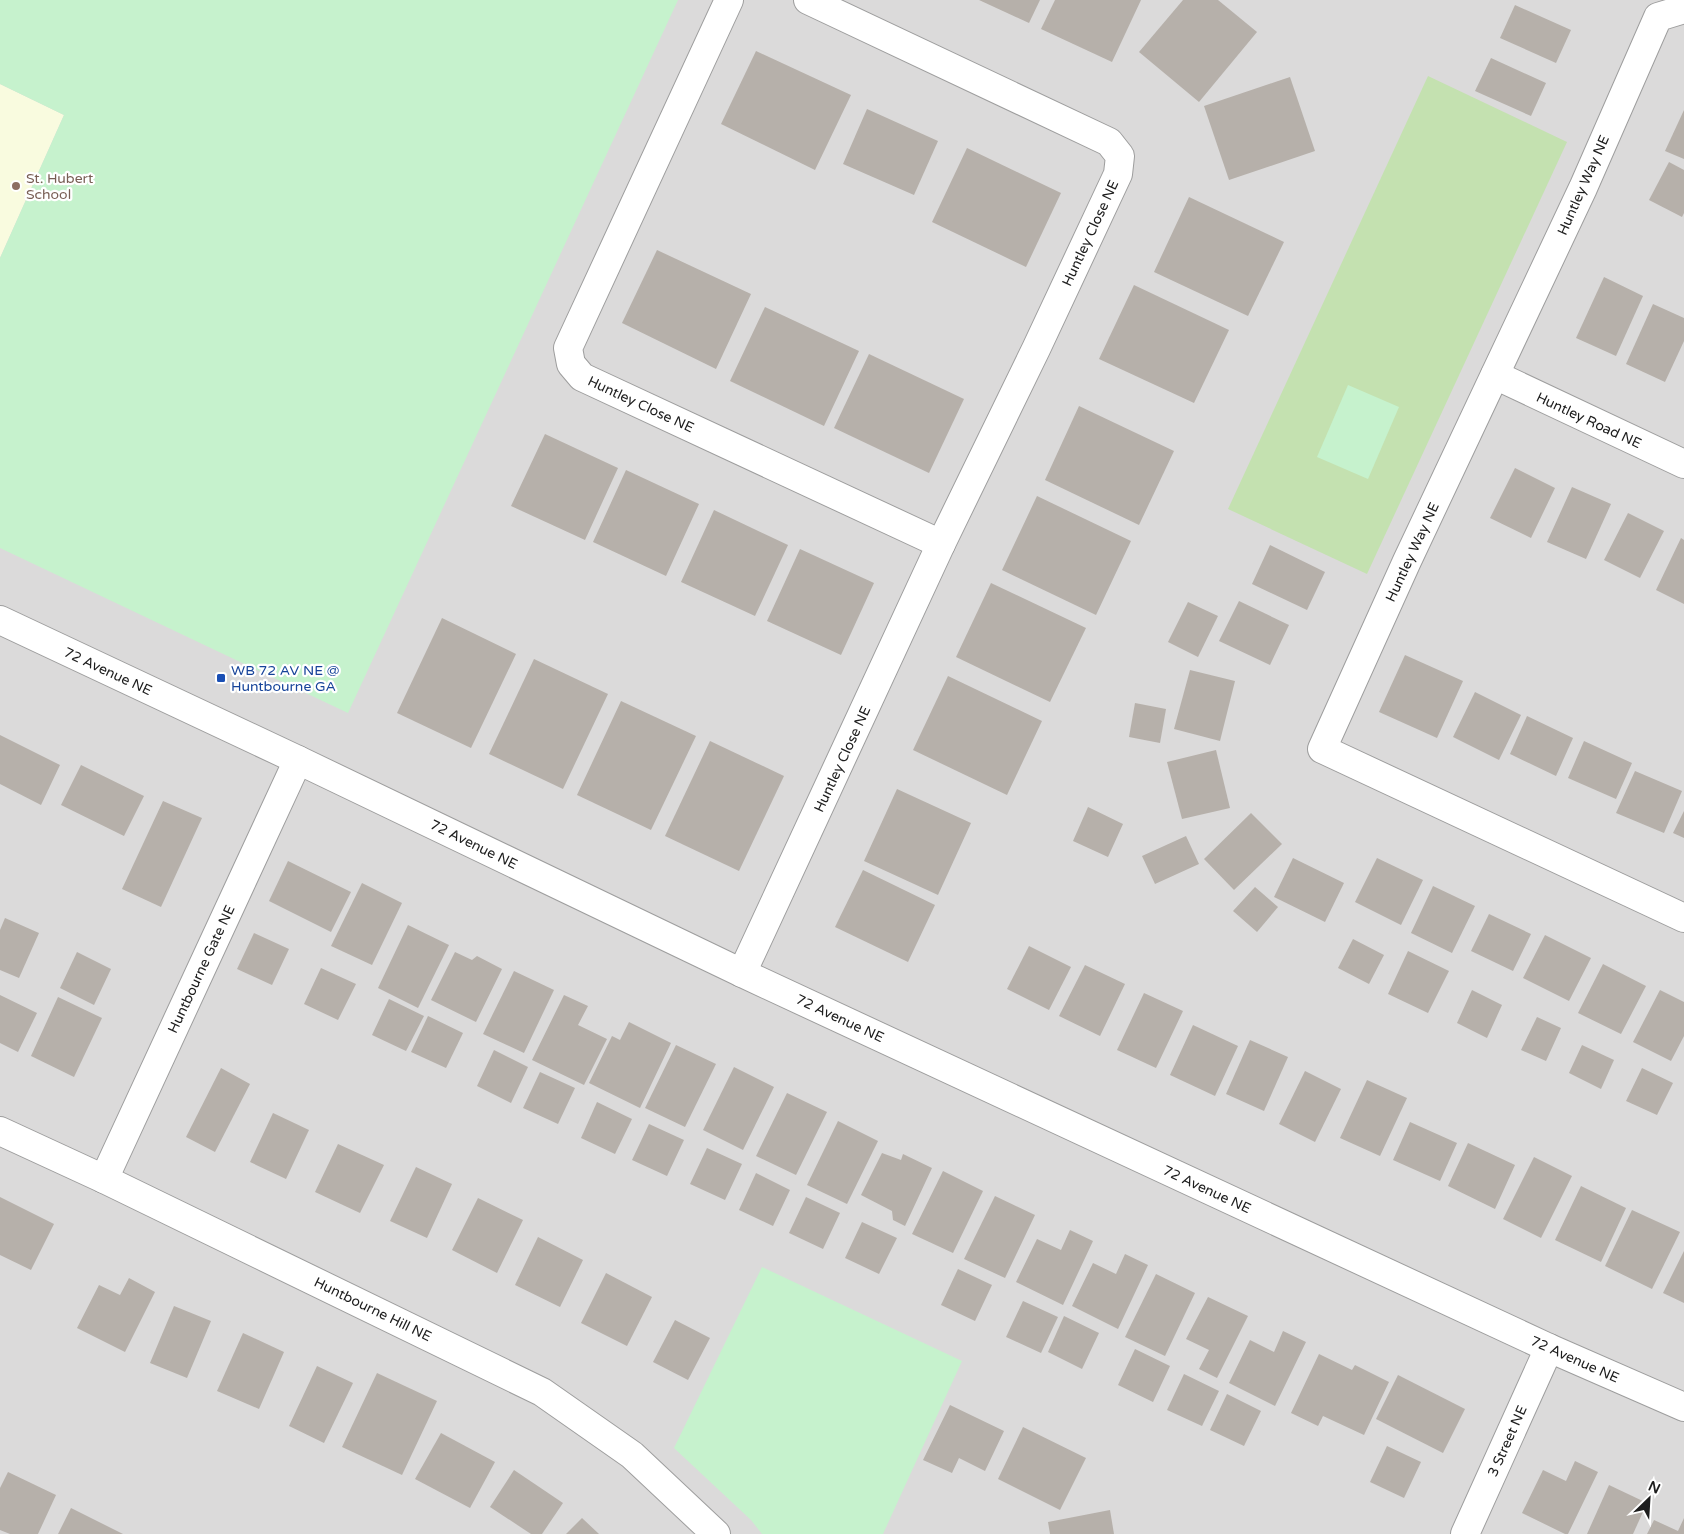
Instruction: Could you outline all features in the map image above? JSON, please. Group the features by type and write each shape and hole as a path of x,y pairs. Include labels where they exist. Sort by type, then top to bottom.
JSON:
{"street":[{"name":"Huntley Close NE","path":"729,0 568,348 571,364 582,377 941,544"},
{"name":"Huntley Close NE","path":"742,973 941,544 1036,349 1118,174 1120,156 1109,142 808,0"},
{"name":"Huntley Way NE","path":"1684,9 1658,18 1583,188 1407,561 1322,749 1684,918"},
{"name":"Huntley Road NE","path":"1495,375 1684,464"},
{"name":"72 Avenue NE","path":"0,620 298,760 742,973 1549,1348 1684,1408"},
{"name":"Huntbourne Gate NE","path":"104,1179 298,760"},
{"name":"Huntbourne Hill NE","path":"0,1131 104,1179 542,1392 632,1455 716,1534"},
{"name":"3 Street NE","path":"1465,1534 1549,1348"}],"shaded area":[{"path":"0,0 1684,0 1684,1534 0,1534"},
{"name":"St. Hubert School","path":"0,84 64,115 0,258"}],"green space":[{"path":"0,0 678,0 348,713 0,548 0,258 64,115 0,84"},
{"path":"1428,76 1567,142 1367,574 1228,509"},
{"path":"1348,385 1399,407 1368,479 1317,457"},
{"path":"762,1267 962,1361 883,1534 762,1534 751,1520 674,1448"}],"building":[{"path":"979,0 1040,0 1029,23"},
{"path":"1055,0 1141,0 1112,62 1041,29"},
{"path":"1183,0 1218,0 1257,32 1199,102 1139,52"},
{"path":"1515,5 1571,30 1556,63 1500,38"},
{"path":"756,51 851,95 815,170 721,124"},
{"path":"1491,58 1546,83 1531,116 1475,91"},
{"path":"1290,77 1315,151 1229,180 1204,106"},
{"path":"867,109 938,141 914,195 843,164"},
{"path":"1684,110 1684,159 1665,151"},
{"path":"967,148 1061,193 1026,267 932,222"},
{"path":"1669,162 1684,170 1684,213 1682,217 1649,200"},
{"path":"1189,197 1284,242 1248,316 1154,272"},
{"path":"657,250 751,294 716,369 622,323"},
{"path":"1604,277 1643,296 1616,356 1576,338"},
{"path":"1134,285 1229,330 1194,403 1099,359"},
{"path":"1653,304 1684,318 1684,341 1665,382 1626,364"},
{"path":"765,307 859,351 824,426 730,381"},
{"path":"869,354 964,399 929,473 834,428"},
{"path":"1079,406 1174,451 1139,525 1045,480"},
{"path":"545,434 618,468 585,540 511,506"},
{"path":"1515,468 1555,488 1531,538 1490,518"},
{"path":"626,470 699,504 666,576 593,542"},
{"path":"1572,487 1611,504 1586,559 1547,542"},
{"path":"1037,496 1131,541 1096,615 1002,570"},
{"path":"714,510 788,545 755,616 681,582"},
{"path":"1628,513 1664,531 1640,578 1604,560"},
{"path":"1681,538 1684,540 1684,604 1656,590"},
{"path":"1270,545 1325,572 1307,610 1252,584"},
{"path":"800,549 874,583 841,655 767,621"},
{"path":"991,583 1086,628 1050,702 956,657"},
{"path":"1239,601 1289,625 1270,665 1219,641"},
{"path":"1188,602 1218,616 1198,657 1168,642"},
{"path":"442,618 516,654 471,748 397,713"},
{"path":"1405,655 1463,681 1437,738 1379,712"},
{"path":"534,659 608,694 563,789 489,754"},
{"path":"1190,670 1235,681 1220,741 1174,729"},
{"path":"948,676 1042,721 1007,795 913,750"},
{"path":"1475,692 1521,715 1499,760 1453,737"},
{"path":"621,701 696,736 651,830 577,795"},
{"path":"1135,703 1166,709 1160,743 1129,737"},
{"path":"1527,716 1573,738 1556,776 1510,754"},
{"path":"0,735 60,765 41,805 0,784"},
{"path":"710,741 784,776 739,871 665,836"},
{"path":"1584,741 1632,763 1616,799 1568,778"},
{"path":"1216,750 1230,808 1182,819 1167,762"},
{"path":"81,765 144,796 124,836 61,805"},
{"path":"1635,771 1682,791 1664,833 1616,813"},
{"path":"897,789 971,823 938,895 864,861"},
{"path":"163,801 202,818 161,907 122,889"},
{"path":"1088,807 1123,824 1108,857 1073,841"},
{"path":"1684,811 1684,838 1673,833"},
{"path":"1251,813 1282,844 1234,890 1204,859"},
{"path":"1186,836 1199,864 1155,884 1142,856"},
{"path":"1293,858 1344,883 1325,922 1274,897"},
{"path":"1377,858 1423,880 1401,925 1355,902"},
{"path":"288,861 351,892 331,932 269,901"},
{"path":"863,870 935,905 908,962 835,927"},
{"path":"362,883 402,903 372,965 331,946"},
{"path":"1433,886 1475,906 1452,953 1411,933"},
{"path":"1255,887 1278,907 1257,932 1233,911"},
{"path":"1489,914 1531,934 1513,971 1471,951"},
{"path":"5,918 39,933 19,978 0,970 0,930"},
{"path":"408,925 449,945 418,1008 378,988"},
{"path":"254,933 289,949 272,985 237,969"},
{"path":"1545,935 1591,958 1569,1001 1523,978"},
{"path":"1353,939 1384,955 1369,984 1338,968"},
{"path":"1029,946 1071,967 1049,1010 1007,989"},
{"path":"1408,951 1449,971 1428,1013 1388,994"},
{"path":"77,952 111,969 94,1005 60,988"},
{"path":"455,952 472,960 477,956 502,969 476,1022 431,1000"},
{"path":"1603,964 1646,986 1621,1034 1578,1013"},
{"path":"1085,965 1125,984 1100,1036 1059,1016"},
{"path":"321,968 356,984 338,1020 304,1004"},
{"path":"514,971 554,990 524,1053 483,1034"},
{"path":"1472,990 1502,1005 1487,1038 1457,1023"},
{"path":"1660,990 1684,1002 1684,1036 1671,1061 1633,1042"},
{"path":"1144,993 1183,1011 1156,1068 1117,1050"},
{"path":"0,995 37,1013 18,1052 0,1043"},
{"path":"564,995 588,1006 578,1025 607,1039 584,1085 532,1060"},
{"path":"58,997 102,1018 74,1077 31,1056"},
{"path":"389,999 424,1016 406,1051 372,1035"},
{"path":"428,1016 463,1033 446,1068 411,1052"},
{"path":"1537,1017 1561,1028 1546,1061 1521,1050"},
{"path":"629,1022 671,1043 640,1108 589,1083 612,1036 620,1040"},
{"path":"1193,1025 1238,1046 1215,1096 1170,1075"},
{"path":"1250,1040 1288,1057 1264,1111 1226,1094"},
{"path":"676,1045 716,1064 685,1127 645,1108"},
{"path":"1582,1045 1614,1060 1601,1089 1569,1073"},
{"path":"494,1050 528,1067 511,1103 477,1086"},
{"path":"734,1067 774,1087 743,1150 703,1130"},
{"path":"221,1068 250,1084 215,1152 186,1137"},
{"path":"1642,1068 1673,1083 1657,1115 1626,1101"},
{"path":"1305,1071 1341,1089 1315,1142 1279,1124"},
{"path":"540,1072 575,1088 558,1124 523,1108"},
{"path":"1367,1080 1407,1098 1380,1156 1340,1138"},
{"path":"787,1093 827,1112 796,1175 756,1156"},
{"path":"597,1102 632,1119 615,1154 581,1138"},
{"path":"273,1113 309,1130 286,1179 250,1162"},
{"path":"838,1121 878,1141 847,1204 807,1185"},
{"path":"1410,1122 1457,1143 1440,1181 1393,1160"},
{"path":"649,1124 684,1140 667,1176 632,1160"},
{"path":"1468,1143 1515,1165 1495,1209 1448,1186"},
{"path":"338,1144 384,1165 360,1213 315,1192"},
{"path":"707,1148 742,1164 725,1200 690,1184"},
{"path":"882,1153 901,1160 903,1154 932,1168 905,1226 893,1220 892,1211 861,1195"},
{"path":"1534,1157 1572,1176 1541,1238 1503,1219"},
{"path":"416,1167 452,1184 427,1238 390,1221"},
{"path":"943,1171 983,1191 953,1253 912,1234"},
{"path":"756,1173 790,1190 773,1226 739,1210"},
{"path":"1581,1186 1626,1208 1601,1262 1555,1240"},
{"path":"995,1196 1035,1215 1005,1278 964,1259"},
{"path":"0,1197 54,1224 31,1270 0,1255"},
{"path":"806,1197 840,1213 823,1249 789,1233"},
{"path":"478,1198 523,1220 497,1273 452,1250"},
{"path":"1632,1210 1680,1232 1652,1289 1605,1266"},
{"path":"862,1222 897,1238 879,1274 845,1258"},
{"path":"1070,1230 1093,1241 1063,1305 1016,1282 1037,1239 1061,1250"},
{"path":"538,1237 583,1260 560,1307 515,1285"},
{"path":"1684,1251 1684,1303 1663,1293"},
{"path":"1125,1254 1148,1265 1118,1329 1072,1306 1093,1263 1116,1274"},
{"path":"958,1269 992,1285 975,1321 941,1305"},
{"path":"606,1273 652,1297 627,1346 581,1323"},
{"path":"1156,1274 1195,1293 1165,1356 1125,1337"},
{"path":"129,1278 155,1292 125,1352 77,1328 99,1285 120,1295"},
{"path":"1208,1297 1248,1316 1217,1378 1199,1369 1209,1350 1186,1339"},
{"path":"1023,1301 1058,1317 1041,1353 1006,1337"},
{"path":"174,1306 211,1321 187,1378 150,1363"},
{"path":"1064,1316 1099,1333 1082,1369 1048,1352"},
{"path":"675,1320 710,1338 688,1380 653,1362"},
{"path":"1283,1331 1306,1342 1275,1406 1229,1383 1250,1340 1274,1352"},
{"path":"243,1333 284,1352 259,1409 217,1391"},
{"path":"1135,1349 1170,1366 1153,1402 1118,1385"},
{"path":"1319,1354 1352,1370 1355,1365 1389,1382 1364,1435 1323,1416 1318,1426 1291,1413"},
{"path":"317,1366 353,1383 324,1443 289,1426"},
{"path":"377,1373 437,1401 402,1475 342,1447"},
{"path":"1184,1374 1219,1391 1202,1426 1167,1410"},
{"path":"1398,1375 1465,1409 1443,1453 1376,1419"},
{"path":"1227,1394 1261,1411 1244,1446 1210,1430"},
{"path":"950,1405 1004,1431 985,1471 959,1458 952,1473 923,1460"},
{"path":"1023,1427 1086,1458 1060,1510 998,1479"},
{"path":"441,1433 495,1462 470,1508 415,1479"},
{"path":"1387,1446 1421,1462 1404,1498 1370,1482"},
{"path":"1575,1461 1598,1472 1568,1534 1522,1513 1543,1470 1566,1481"},
{"path":"514,1470 563,1503 542,1534 531,1534 490,1507"},
{"path":"8,1472 56,1495 38,1534 10,1534 0,1530 0,1488"},
{"path":"1609,1485 1647,1503 1633,1534 1587,1534"},
{"path":"71,1508 123,1534 58,1534"},
{"path":"1110,1510 1114,1534 1050,1534 1048,1522"},
{"path":"582,1518 599,1534 566,1534"},
{"path":"1684,1518 1684,1534 1647,1534 1654,1520 1678,1531"}],"place":[{"name":"St. Hubert School","path":"16,186"},
{"name":"WB 72 AV NE @ Huntbourne GA","path":"221,678"}]}
